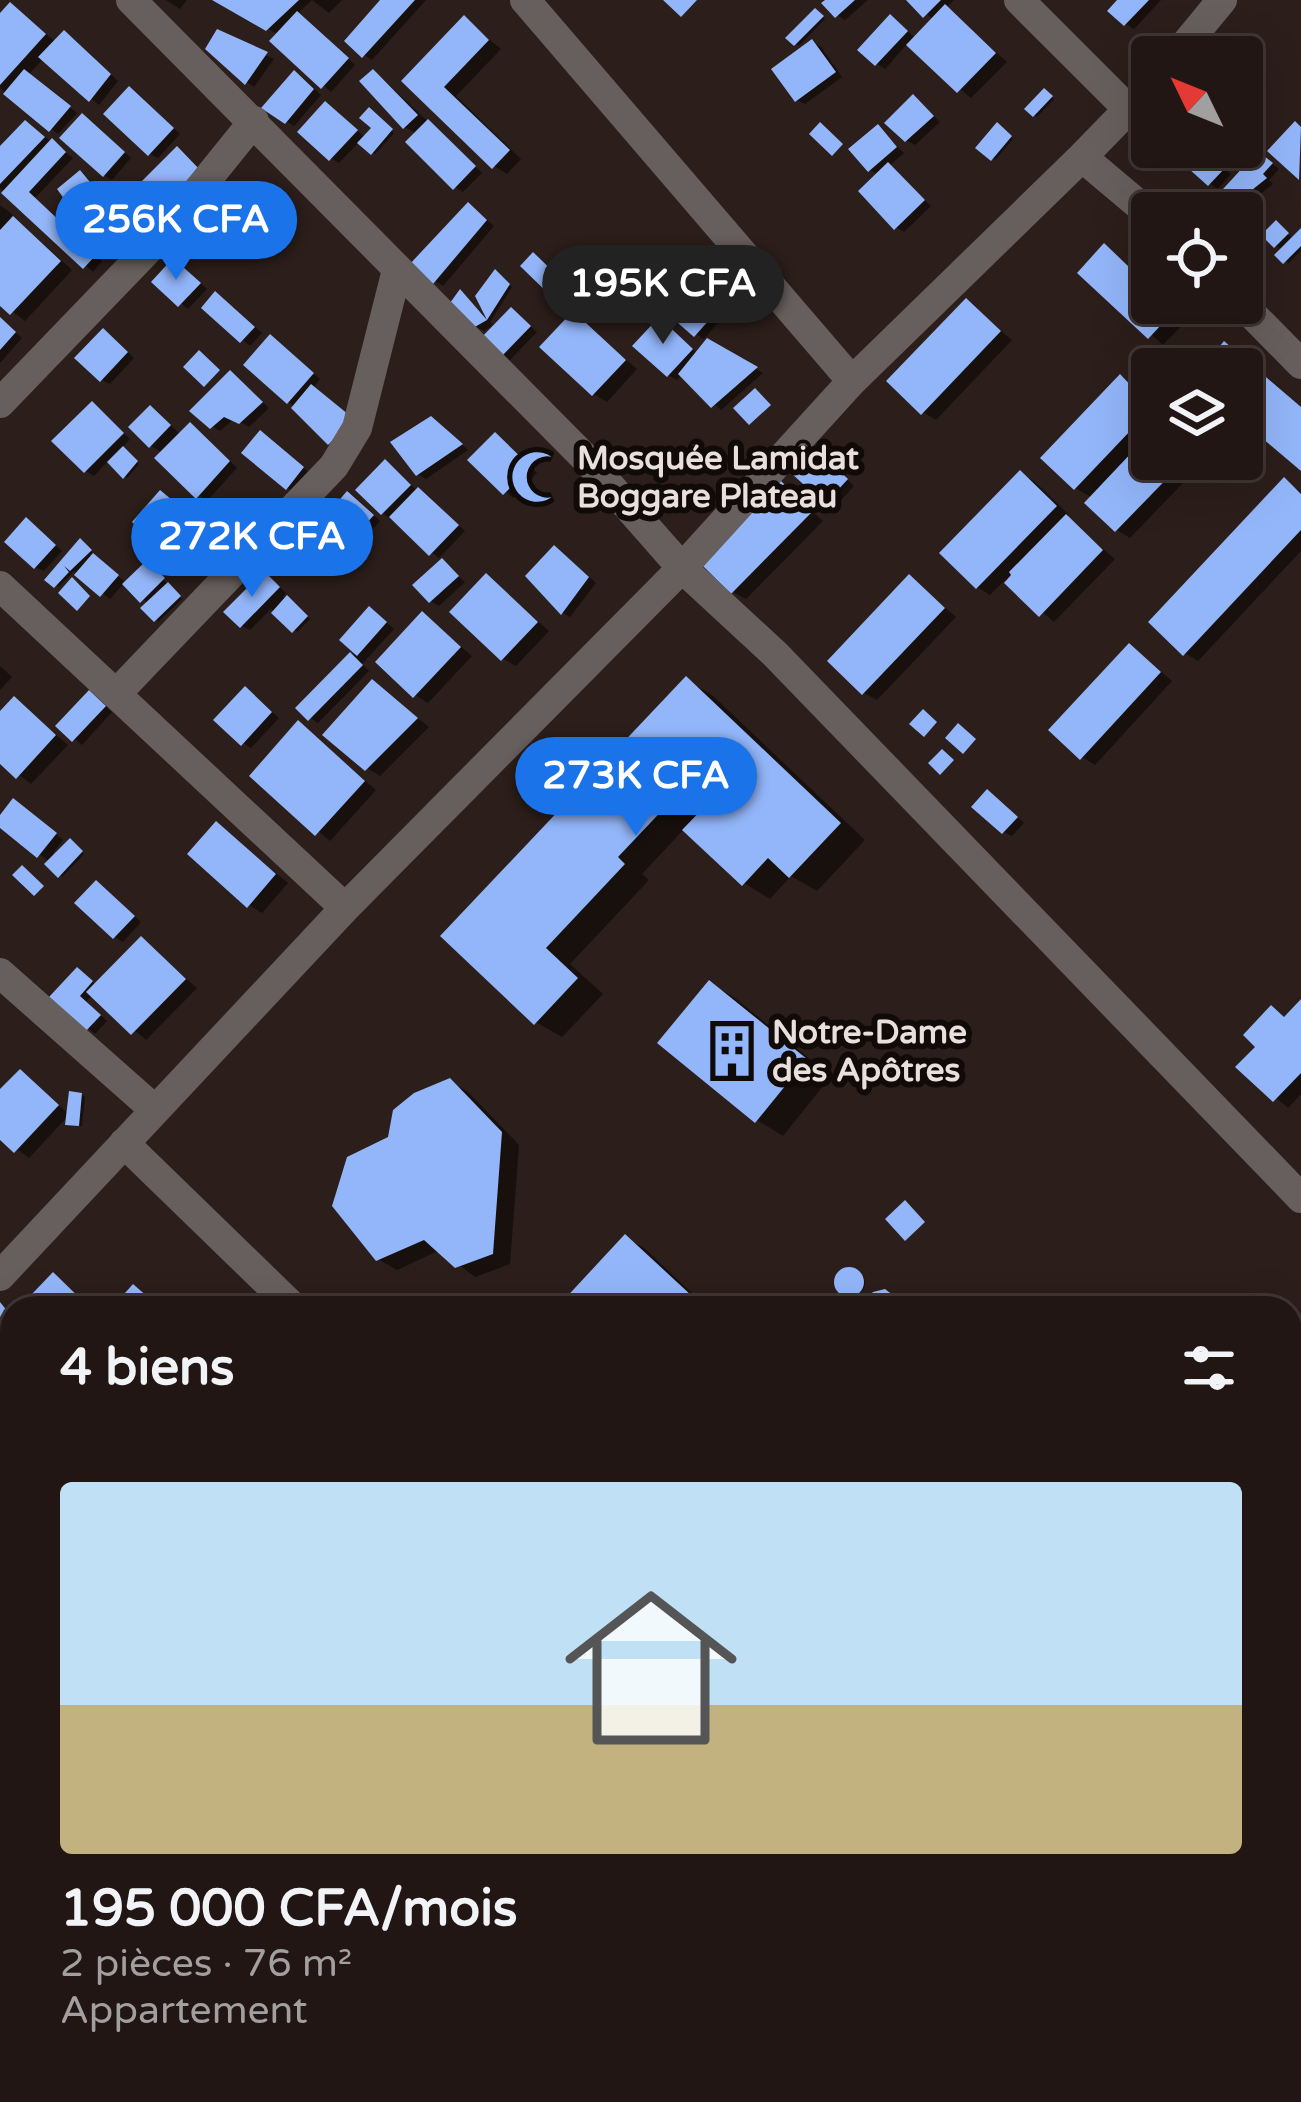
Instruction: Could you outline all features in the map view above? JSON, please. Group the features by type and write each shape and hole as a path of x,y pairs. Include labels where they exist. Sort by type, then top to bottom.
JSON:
{"street":[{"path":"131,0 587,460 682,568 775,654 1301,1198"},
{"path":"525,0 852,381"},
{"path":"0,1276 345,908 682,568 852,381 1130,111 1019,0"},
{"path":"1192,36 1222,0"},
{"path":"0,403 161,236 254,121"},
{"path":"1082,157 1131,198"},
{"path":"116,694 334,466 357,428 398,270"},
{"path":"1262,324 1301,364"},
{"path":"0,586 345,908"},
{"path":"0,974 155,1110"},
{"path":"124,1143 282,1296"}],"building":[{"path":"212,0 299,0 266,31"},
{"path":"380,0 415,0 362,58 344,41"},
{"path":"663,0 697,0 681,17"},
{"path":"855,0 835,18 821,3"},
{"path":"906,0 941,0 923,18"},
{"path":"1117,0 1149,0 1124,26 1107,11"},
{"path":"10,2 46,34 0,85 0,13"},
{"path":"945,4 996,53 957,93 906,45"},
{"path":"815,8 824,16 794,46 785,38"},
{"path":"297,11 349,58 321,89 269,41"},
{"path":"890,14 908,31 875,66 857,50"},
{"path":"464,15 489,40 444,87 510,150 492,169 401,81"},
{"path":"217,29 268,52 245,85 205,49"},
{"path":"64,30 111,74 89,102 38,57"},
{"path":"812,39 836,72 795,102 771,69"},
{"path":"24,69 71,106 49,132 3,94"},
{"path":"373,69 418,115 403,129 359,81"},
{"path":"294,70 314,89 285,124 261,108"},
{"path":"129,86 174,128 148,156 103,114"},
{"path":"1044,88 1053,96 1033,117 1024,109"},
{"path":"913,94 934,116 905,142 884,123"},
{"path":"325,101 358,130 329,161 297,132"},
{"path":"369,107 393,129 371,155 357,143 371,128 359,118"},
{"path":"82,113 125,152 103,177 59,138"},
{"path":"428,119 476,166 453,190 405,142"},
{"path":"25,120 45,137 0,184 0,146"},
{"path":"1295,121 1301,127 1299,180 1267,151"},
{"path":"820,122 843,144 832,156 809,134"},
{"path":"997,122 1012,136 991,161 975,148"},
{"path":"878,124 897,147 868,172 848,149"},
{"path":"52,138 66,152 29,192 96,255 83,269 1,193"},
{"path":"177,146 201,171 144,228 120,203"},
{"path":"1263,155 1273,163 1263,174 1267,178 1250,192 1223,189 1242,168 1263,168"},
{"path":"888,162 925,200 894,230 858,191"},
{"path":"1188,168 1225,168 1208,186"},
{"path":"80,170 94,187 70,207 57,189"},
{"path":"94,191 131,224 103,255 66,221"},
{"path":"468,202 487,220 433,284 408,266"},
{"path":"13,216 61,261 10,315 0,306 0,230"},
{"path":"1276,220 1289,233 1274,248 1263,233"},
{"path":"1301,228 1301,246 1283,264 1274,255"},
{"path":"1104,243 1131,269 1131,323 1077,273"},
{"path":"533,252 567,285 554,299 520,266"},
{"path":"173,258 201,283 178,307 151,282"},
{"path":"495,269 510,284 487,320 475,296"},
{"path":"687,283 718,310 694,337 663,310"},
{"path":"460,289 487,320 473,328 450,303"},
{"path":"215,291 255,327 240,343 201,308"},
{"path":"966,298 1001,331 921,415 886,381"},
{"path":"511,307 531,326 499,359 479,340"},
{"path":"573,311 626,360 592,396 539,347"},
{"path":"0,317 16,332 0,350"},
{"path":"659,317 693,349 667,377 632,346"},
{"path":"1132,324 1162,324 1148,339"},
{"path":"103,328 128,352 100,382 74,358"},
{"path":"270,334 314,373 287,404 243,365"},
{"path":"707,338 758,367 711,408 678,374"},
{"path":"199,350 220,370 204,387 183,367"},
{"path":"230,370 263,402 239,424 224,417 210,429 189,411"},
{"path":"1120,374 1131,386 1131,430 1074,490 1040,458"},
{"path":"1263,374 1301,407 1301,471 1263,439"},
{"path":"311,384 354,419 328,445 291,408"},
{"path":"755,388 771,405 749,425 733,408"},
{"path":"92,401 124,433 84,473 51,441"},
{"path":"150,405 171,425 149,448 128,427"},
{"path":"431,416 463,444 416,476 390,442"},
{"path":"190,422 230,461 196,499 154,458"},
{"path":"260,430 304,467 286,490 241,453"},
{"path":"495,432 531,467 503,495 467,460"},
{"path":"123,446 138,461 123,479 107,462"},
{"path":"814,447 848,479 825,504 791,473"},
{"path":"1131,453 1131,480 1166,480 1115,532 1084,503"},
{"path":"385,459 411,485 381,515 355,490"},
{"path":"1020,470 1057,506 976,589 939,553"},
{"path":"1284,477 1301,494 1301,530 1183,656 1148,622"},
{"path":"778,478 812,512 731,594 697,560"},
{"path":"418,487 459,525 429,556 389,517"},
{"path":"160,490 178,505 150,538 132,522"},
{"path":"347,491 374,515 355,536 329,512"},
{"path":"214,506 238,528 215,554 191,532"},
{"path":"1066,514 1103,550 1039,617 1004,583 1009,572"},
{"path":"26,517 56,545 34,569 4,542"},
{"path":"80,538 92,550 70,571 64,566 69,572 54,588 44,580"},
{"path":"554,545 589,577 561,615 525,576"},
{"path":"93,553 119,575 100,597 74,575"},
{"path":"442,558 459,576 429,603 412,585"},
{"path":"147,560 165,578 140,603 122,584"},
{"path":"264,571 280,587 240,628 223,612"},
{"path":"486,573 538,622 501,661 449,612"},
{"path":"909,574 945,608 862,695 827,661"},
{"path":"72,577 90,596 77,611 58,593"},
{"path":"168,582 181,596 154,622 140,608"},
{"path":"287,595 308,616 292,633 271,613"},
{"path":"369,606 387,622 357,656 339,640"},
{"path":"422,611 461,647 413,698 375,662"},
{"path":"1129,643 1161,672 1080,760 1048,730"},
{"path":"350,652 363,665 308,721 295,708"},
{"path":"686,676 841,823 789,878 768,858 742,886 682,830 710,801 689,782 618,857 625,864 546,948 578,978 534,1025 440,936"},
{"path":"372,679 418,718 365,771 322,735"},
{"path":"245,686 272,712 241,746 213,720"},
{"path":"89,690 106,706 72,742 55,726"},
{"path":"14,696 56,735 16,779 0,764 0,711"},
{"path":"923,709 937,722 924,737 909,724"},
{"path":"298,720 365,781 315,836 249,776"},
{"path":"958,723 976,739 963,754 945,738"},
{"path":"942,749 954,760 940,775 928,763"},
{"path":"987,789 1018,817 1002,834 971,807"},
{"path":"13,798 57,833 37,858 0,828 0,815"},
{"path":"216,821 276,874 247,908 187,854"},
{"path":"70,838 83,851 58,878 44,864"},
{"path":"22,865 44,886 34,896 12,875"},
{"path":"96,880 135,916 113,939 74,903"},
{"path":"141,936 186,979 131,1035 86,992"},
{"path":"77,967 93,981 80,996 101,1015 85,1032 49,997"},
{"name":"Notre-Dame des Apôtres","path":"709,980 807,1059 755,1123 657,1043"},
{"path":"1301,999 1301,1073 1273,1102 1235,1067 1255,1047 1243,1035 1271,1005 1284,1017"},
{"path":"20,1069 59,1105 14,1153 0,1140 0,1089"},
{"path":"450,1078 502,1132 493,1254 455,1268 424,1240 376,1261 332,1206 347,1157 388,1137 393,1110 414,1093"},
{"path":"69,1091 82,1093 79,1126 65,1125"},
{"path":"905,1200 925,1222 905,1241 885,1219"},
{"path":"625,1234 692,1296 567,1296"},
{"path":"843,1268 855,1268 863,1276 863,1288 855,1296 843,1296 835,1288 835,1276"},
{"path":"53,1272 78,1296 34,1296"},
{"path":"133,1284 147,1296 128,1296 125,1293"},
{"path":"885,1289 894,1296 869,1296"}],"place":[{"name":"Mosquée Lamidat Boggare Plateau","path":"537,477"},
{"name":"Notre-Dame des Apôtres","path":"732,1051"}]}
